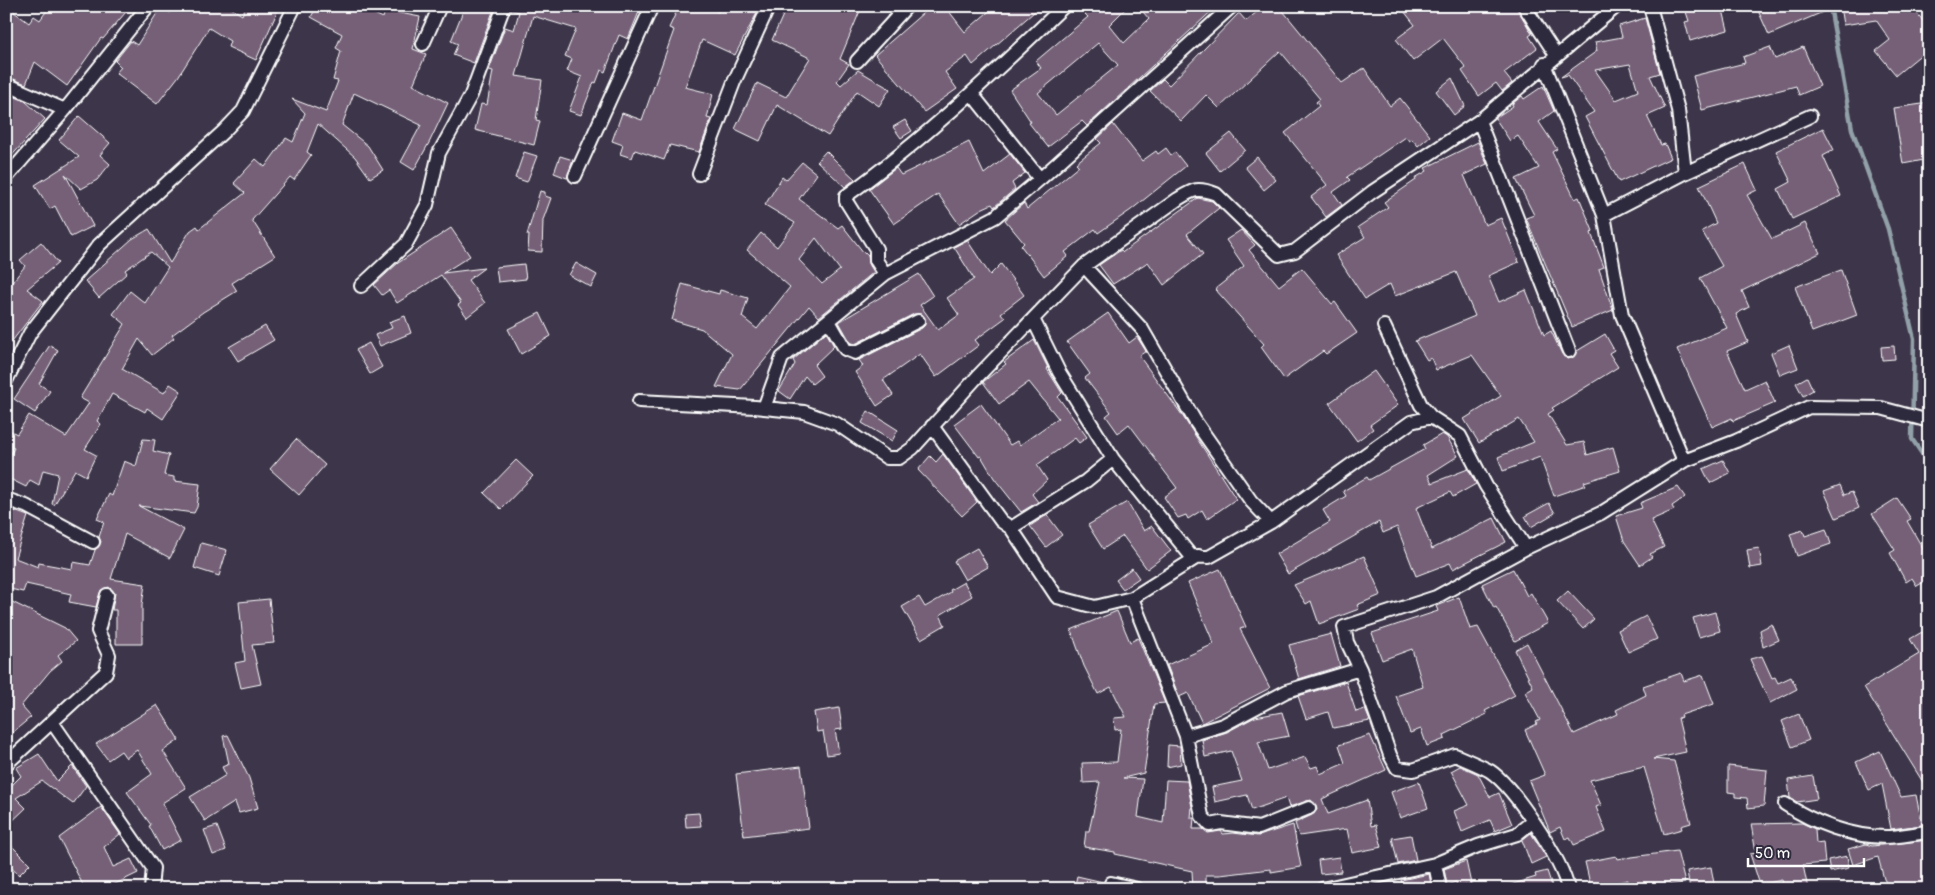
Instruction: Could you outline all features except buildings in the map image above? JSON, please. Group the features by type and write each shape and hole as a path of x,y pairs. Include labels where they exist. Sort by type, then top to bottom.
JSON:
{"street":[{"path":"6,178 65,110 148,6"},
{"path":"6,381 30,333 99,245 224,131 243,111 295,6"},
{"path":"423,44 440,6"},
{"path":"360,286 406,244 427,205 439,153 471,95 504,6"},
{"path":"575,176 630,50 652,6"},
{"path":"856,61 907,6"},
{"path":"885,274 876,260 876,249 846,201 846,196 906,150 972,94 1064,6"},
{"path":"764,408 782,358 885,274 995,217 1040,179 1232,6"},
{"path":"1524,6 1556,54"},
{"path":"639,401 804,412 837,424 888,458 899,458 913,448 1084,266 1194,189 1216,194 1279,255 1295,251 1372,192 1479,121 1556,54 1617,6"},
{"path":"1650,6 1678,110 1685,173"},
{"path":"699,174 734,82 767,7"},
{"path":"1544,64 1604,215 1622,315 1684,461"},
{"path":"6,84 65,110"},
{"path":"972,94 1040,179"},
{"path":"1604,215 1685,173 1810,116"},
{"path":"1479,121 1569,351"},
{"path":"1084,266 1142,329 1195,421 1251,501 1271,522"},
{"path":"1033,319 1059,372 1113,459 1191,556 1209,556 1271,522 1410,422 1431,417"},
{"path":"829,321 845,349 855,352 918,321"},
{"path":"1384,326 1421,405 1431,417 1460,436 1486,486 1526,548"},
{"path":"1568,889 1534,822 1510,789 1490,771 1455,755 1413,770 1397,768 1390,755 1360,669 1347,642 1344,627 1436,597 1526,548 1600,512 1684,461 1736,441 1809,407 1881,408 1929,421"},
{"path":"932,426 1002,521 1011,528 1057,597 1095,607 1132,598 1199,556"},
{"path":"1011,528 1086,481 1113,459"},
{"path":"6,499 26,506 93,542"},
{"path":"6,764 106,672 109,656 98,631 107,595"},
{"path":"1132,598 1186,736 1202,816 1210,825 1221,823 1259,828 1309,808"},
{"path":"1186,736 1223,725 1287,691 1360,669"},
{"path":"52,722 153,868 151,889"},
{"path":"1785,804 1801,814 1851,834 1887,837 1929,832"},
{"path":"1322,889 1435,864 1478,846 1518,834 1534,822"},
{"path":"1435,864 1440,889"},
{"path":"1111,883 1137,889"}],"waterway":[{"path":"1830,6 1852,129 1888,229 1914,339 1912,439 1929,464"}]}
